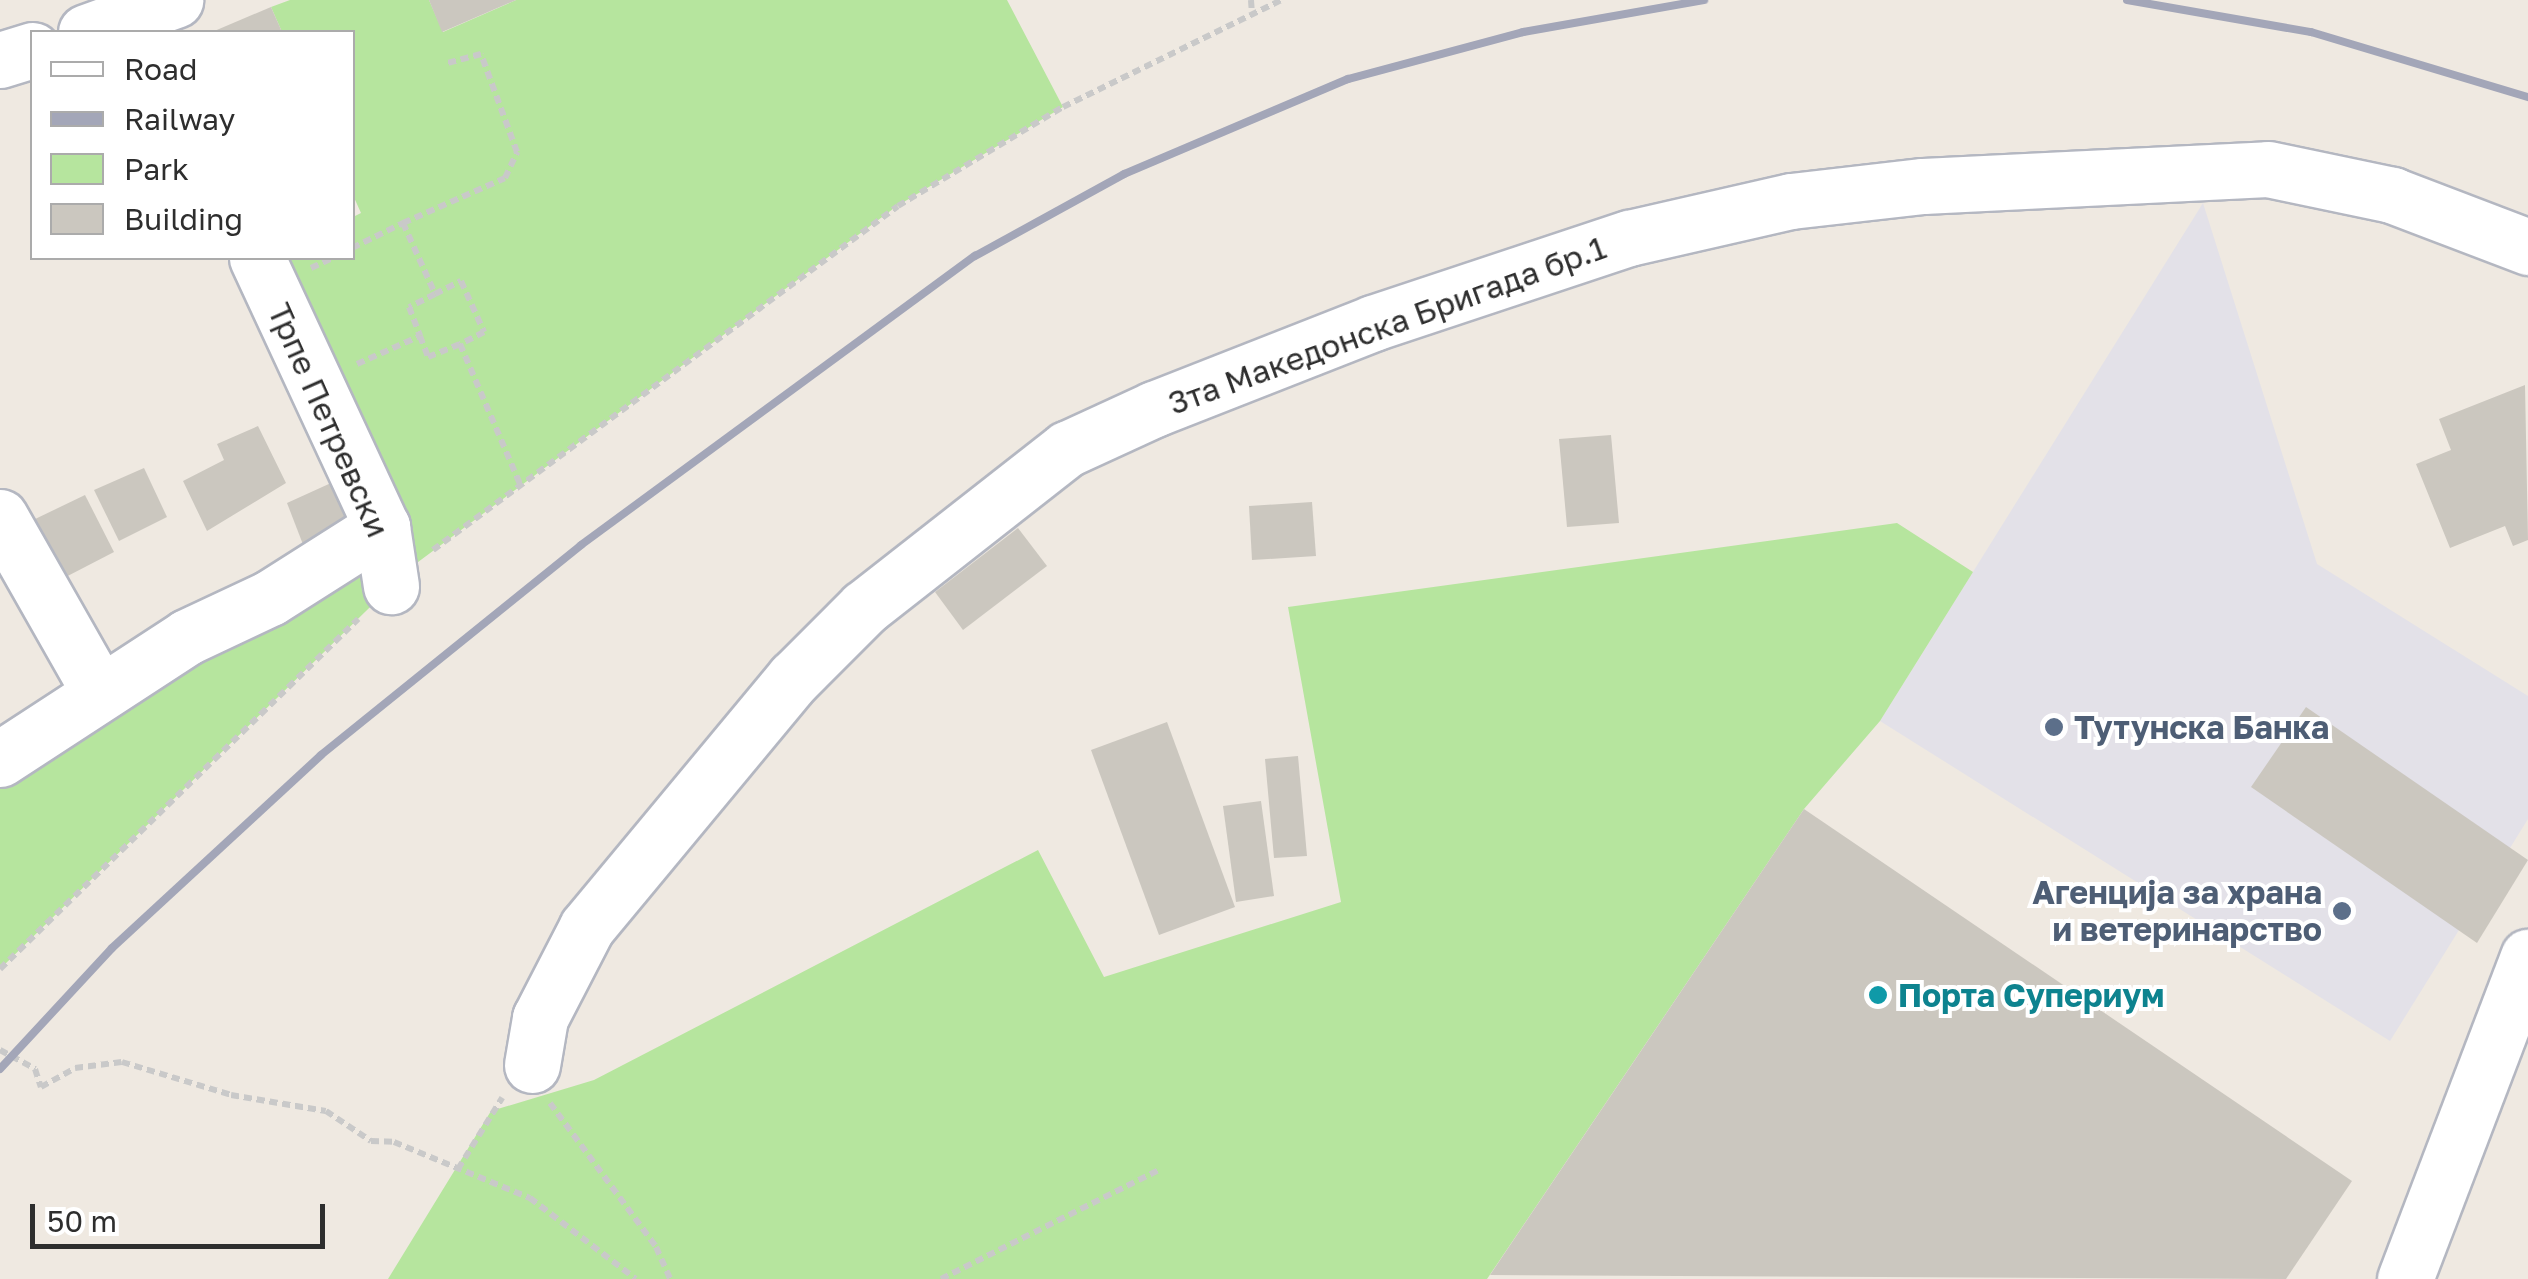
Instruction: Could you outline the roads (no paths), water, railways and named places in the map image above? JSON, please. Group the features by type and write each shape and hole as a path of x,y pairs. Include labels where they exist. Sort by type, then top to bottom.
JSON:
{"street":[{"path":"68,0 81,30"},
{"path":"91,30 157,15"},
{"path":"0,60 30,51"},
{"name":"3та Македонска Бригада бр.1","path":"532,1064 540,1018 587,927 794,678 864,608 1067,449 1154,409 1373,323 1629,238 1792,201 1922,186 2268,169 2392,195 2528,247"},
{"name":"Трпе Петревски","path":"258,260 382,527 392,586"},
{"path":"0,518 100,692"},
{"path":"0,759 100,692 382,527"},
{"path":"2404,1279 2528,956"}],"railway":[{"path":"0,1069 112,948 321,755 581,545 975,256 1124,174 1348,79 1523,32 1704,0"},
{"path":"2127,0 2311,32 2528,97"}],"place":[{"name":"Тутунска Банка","path":"2054,727"},
{"name":"Агенција за храна и ветеринарство","path":"2342,911"},
{"name":"Порта Супериум","path":"1878,995"}]}
